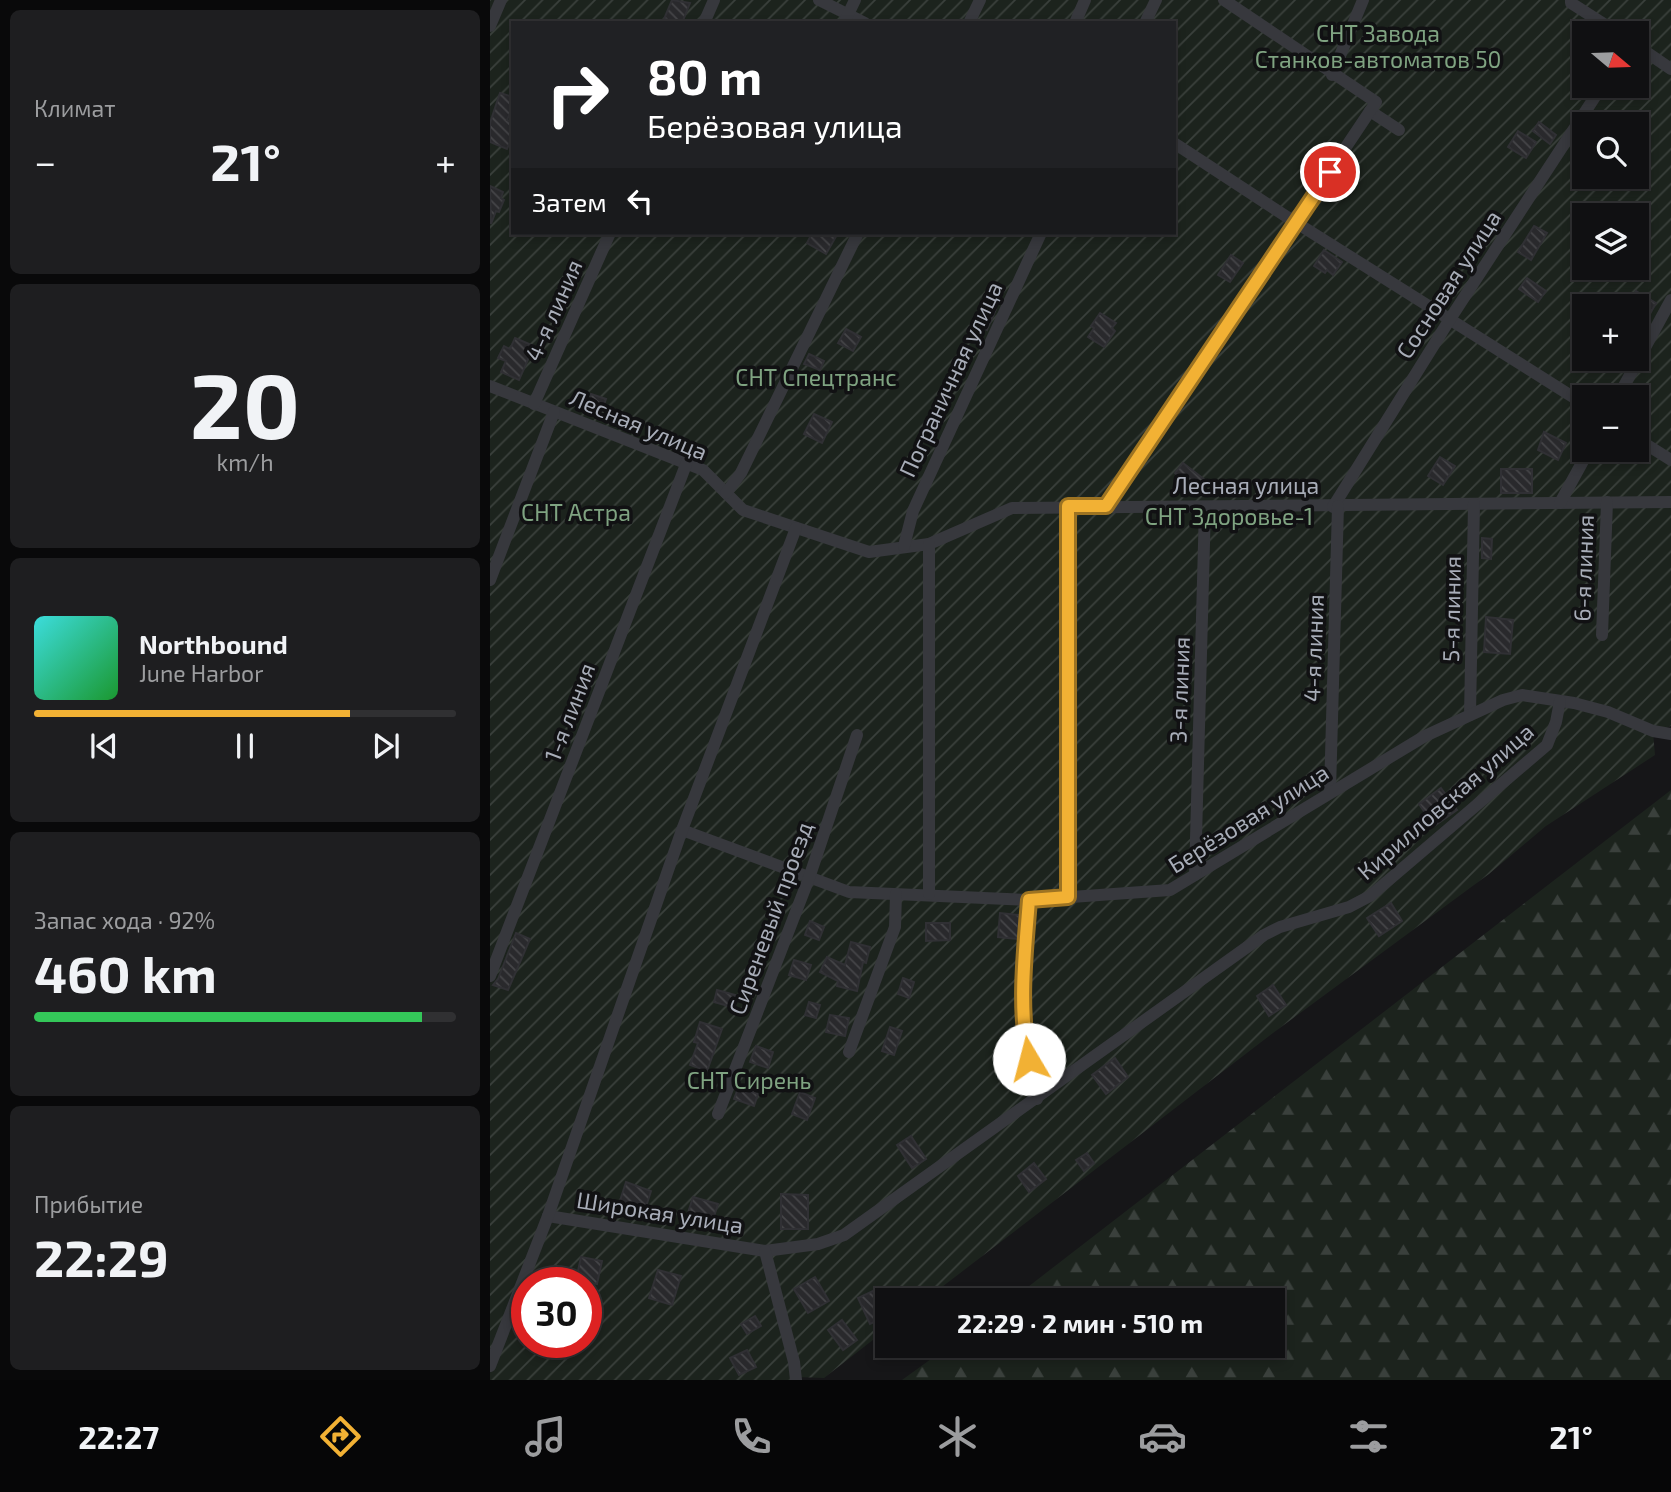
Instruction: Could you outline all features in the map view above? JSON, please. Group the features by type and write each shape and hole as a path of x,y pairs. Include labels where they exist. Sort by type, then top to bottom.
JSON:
{"street":[{"path":"490,26 501,0"},
{"path":"705,21 714,0"},
{"path":"818,0 846,19 855,0"},
{"path":"970,21 981,0"},
{"path":"1076,21 1085,0"},
{"path":"1146,21 1156,0"},
{"path":"1224,0 1332,75 1399,130"},
{"path":"1332,75 1363,0"},
{"path":"1571,2 1600,21"},
{"path":"1649,54 1671,69"},
{"name":"Сосновая улица","path":"1335,507 1450,319 1594,98"},
{"path":"1106,506 1373,106"},
{"path":"1176,144 1572,396"},
{"name":"4-я линия","path":"534,404 609,235"},
{"path":"726,493 741,473 857,235"},
{"name":"Пограничная улица","path":"904,546 913,511 1040,235"},
{"path":"1625,385 1671,300"},
{"name":"Лесная улица","path":"490,386 687,462 703,470 743,510 869,552 929,544 1012,508 1671,502"},
{"path":"490,580 554,412"},
{"path":"1649,446 1671,460"},
{"name":"1-я линия","path":"490,976 687,462"},
{"path":"1560,503 1582,462"},
{"name":"6-я линия","path":"1602,635 1607,502"},
{"name":"5-я линия","path":"1470,715 1474,504"},
{"path":"1068,506 1068,897"},
{"name":"3-я линия","path":"1195,875 1205,507"},
{"name":"4-я линия","path":"1330,792 1335,507"},
{"path":"490,1366 548,1216 682,831 796,528"},
{"path":"929,544 929,894"},
{"name":"Берёзовая улица","path":"682,831 849,892 1029,900 1170,890 1425,736 1503,699 1522,695 1560,701 1608,712 1653,732 1671,734"},
{"name":"Кирилловская улица","path":"765,1251 818,1244 844,1235 1264,935 1280,927 1349,907 1386,885 1547,745 1556,722 1560,701"},
{"name":"Сиреневый проезд","path":"718,1114 809,877 858,735"},
{"path":"849,1052 895,927 896,894"},
{"path":"1029,900 1024,1038 1037,1099"},
{"name":"Широкая улица","path":"548,1216 765,1251"},
{"path":"765,1251 794,1362 796,1380"}],"green space":[{"path":"490,0 1671,0 1671,726 1653,732 1655,755 1546,826 1489,874 1273,1033 941,1288 875,1288 875,1338 824,1378 797,1377 795,1380 490,1380"},
{"path":"1671,790 1671,1380 902,1380 932,1358 1285,1358 1285,1288 1027,1288"}],"building":[{"path":"672,0 690,3 683,21 664,19"},
{"path":"500,93 511,96 511,111 507,120 511,122 511,140 507,149 490,142 490,123"},
{"path":"1539,122 1556,135 1550,144 1533,131"},
{"path":"1518,131 1536,142 1526,158 1508,147"},
{"path":"490,186 503,192 501,198 504,200 491,224"},
{"path":"1534,226 1547,233 1531,260 1518,252"},
{"path":"811,235 837,235 826,254 807,243"},
{"path":"1324,250 1342,262 1333,275 1314,266"},
{"path":"1231,255 1243,263 1230,282 1218,275"},
{"path":"1527,278 1546,291 1538,302 1519,289"},
{"path":"1649,299 1656,303 1649,313"},
{"path":"988,303 996,309 987,330 975,322"},
{"path":"1100,313 1116,323 1112,328 1115,331 1104,347 1088,337 1094,328 1091,326"},
{"path":"846,329 861,337 853,351 838,343"},
{"path":"515,338 534,346 519,380 501,372 506,361 498,358 504,346 510,349"},
{"path":"809,354 824,361 820,370 804,364"},
{"path":"591,394 606,399 602,411 587,406"},
{"path":"814,414 832,422 822,443 804,434"},
{"path":"1544,432 1566,443 1558,460 1538,450"},
{"path":"1440,457 1455,466 1443,485 1428,476"},
{"path":"1183,463 1205,480 1197,490 1175,473"},
{"path":"1501,469 1532,469 1532,493 1501,493"},
{"path":"1482,538 1492,539 1491,559 1482,558"},
{"path":"1486,617 1513,620 1510,654 1484,652"},
{"path":"1441,788 1457,810 1434,826 1419,804"},
{"path":"1391,903 1402,921 1379,936 1367,918"},
{"path":"1000,913 1019,915 1018,939 998,937"},
{"path":"810,921 824,927 819,940 805,935"},
{"path":"926,923 950,923 950,940 926,941"},
{"path":"516,933 530,939 508,990 493,985 498,979"},
{"path":"851,942 870,947 866,963 863,962 857,991 837,986 838,981 820,972 827,957 845,965"},
{"path":"794,960 811,965 806,980 789,975"},
{"path":"903,978 914,982 909,998 898,994"},
{"path":"1273,985 1286,1005 1269,1016 1257,996"},
{"path":"717,990 735,995 732,1007 714,1002"},
{"path":"809,1002 820,1005 816,1018 805,1015"},
{"path":"830,1015 849,1018 845,1036 826,1032"},
{"path":"700,1022 722,1029 707,1071 690,1065 698,1043 694,1042"},
{"path":"890,1027 902,1031 894,1055 882,1051"},
{"path":"756,1046 773,1052 768,1068 750,1062"},
{"path":"1115,1058 1128,1077 1106,1094 1092,1075"},
{"path":"739,1086 758,1094 754,1106 734,1099"},
{"path":"800,1092 815,1098 807,1120 792,1114"},
{"path":"911,1136 926,1159 912,1168 897,1145"},
{"path":"1087,1153 1094,1163 1084,1171 1076,1160"},
{"path":"1034,1163 1046,1179 1029,1192 1018,1176"},
{"path":"626,1182 651,1191 644,1213 619,1204"},
{"path":"781,1194 808,1195 808,1229 781,1229"},
{"path":"693,1197 718,1204 712,1223 687,1216"},
{"path":"581,1257 602,1261 601,1267 579,1267"},
{"path":"658,1270 681,1276 672,1305 649,1298"},
{"path":"815,1277 829,1301 808,1313 794,1289"},
{"path":"875,1290 875,1322 870,1324 858,1298"},
{"path":"755,1316 761,1326 747,1334 741,1324"},
{"path":"842,1320 857,1340 843,1350 828,1330"},
{"path":"747,1350 756,1367 739,1375 730,1358"}],"route":[{"path":"1029,1059 1024,1038 1023,1013 1029,900 1068,897 1068,506 1106,506 1330,172"}],"park label":[{"name":"СНТ Завода Станков-автоматов 50","path":"1378,46"},
{"name":"СНТ Спецтранс","path":"816,377"},
{"name":"СНТ Астра","path":"576,512"},
{"name":"СНТ Здоровье-1","path":"1229,516"},
{"name":"СНТ Сирень","path":"749,1080"}]}
